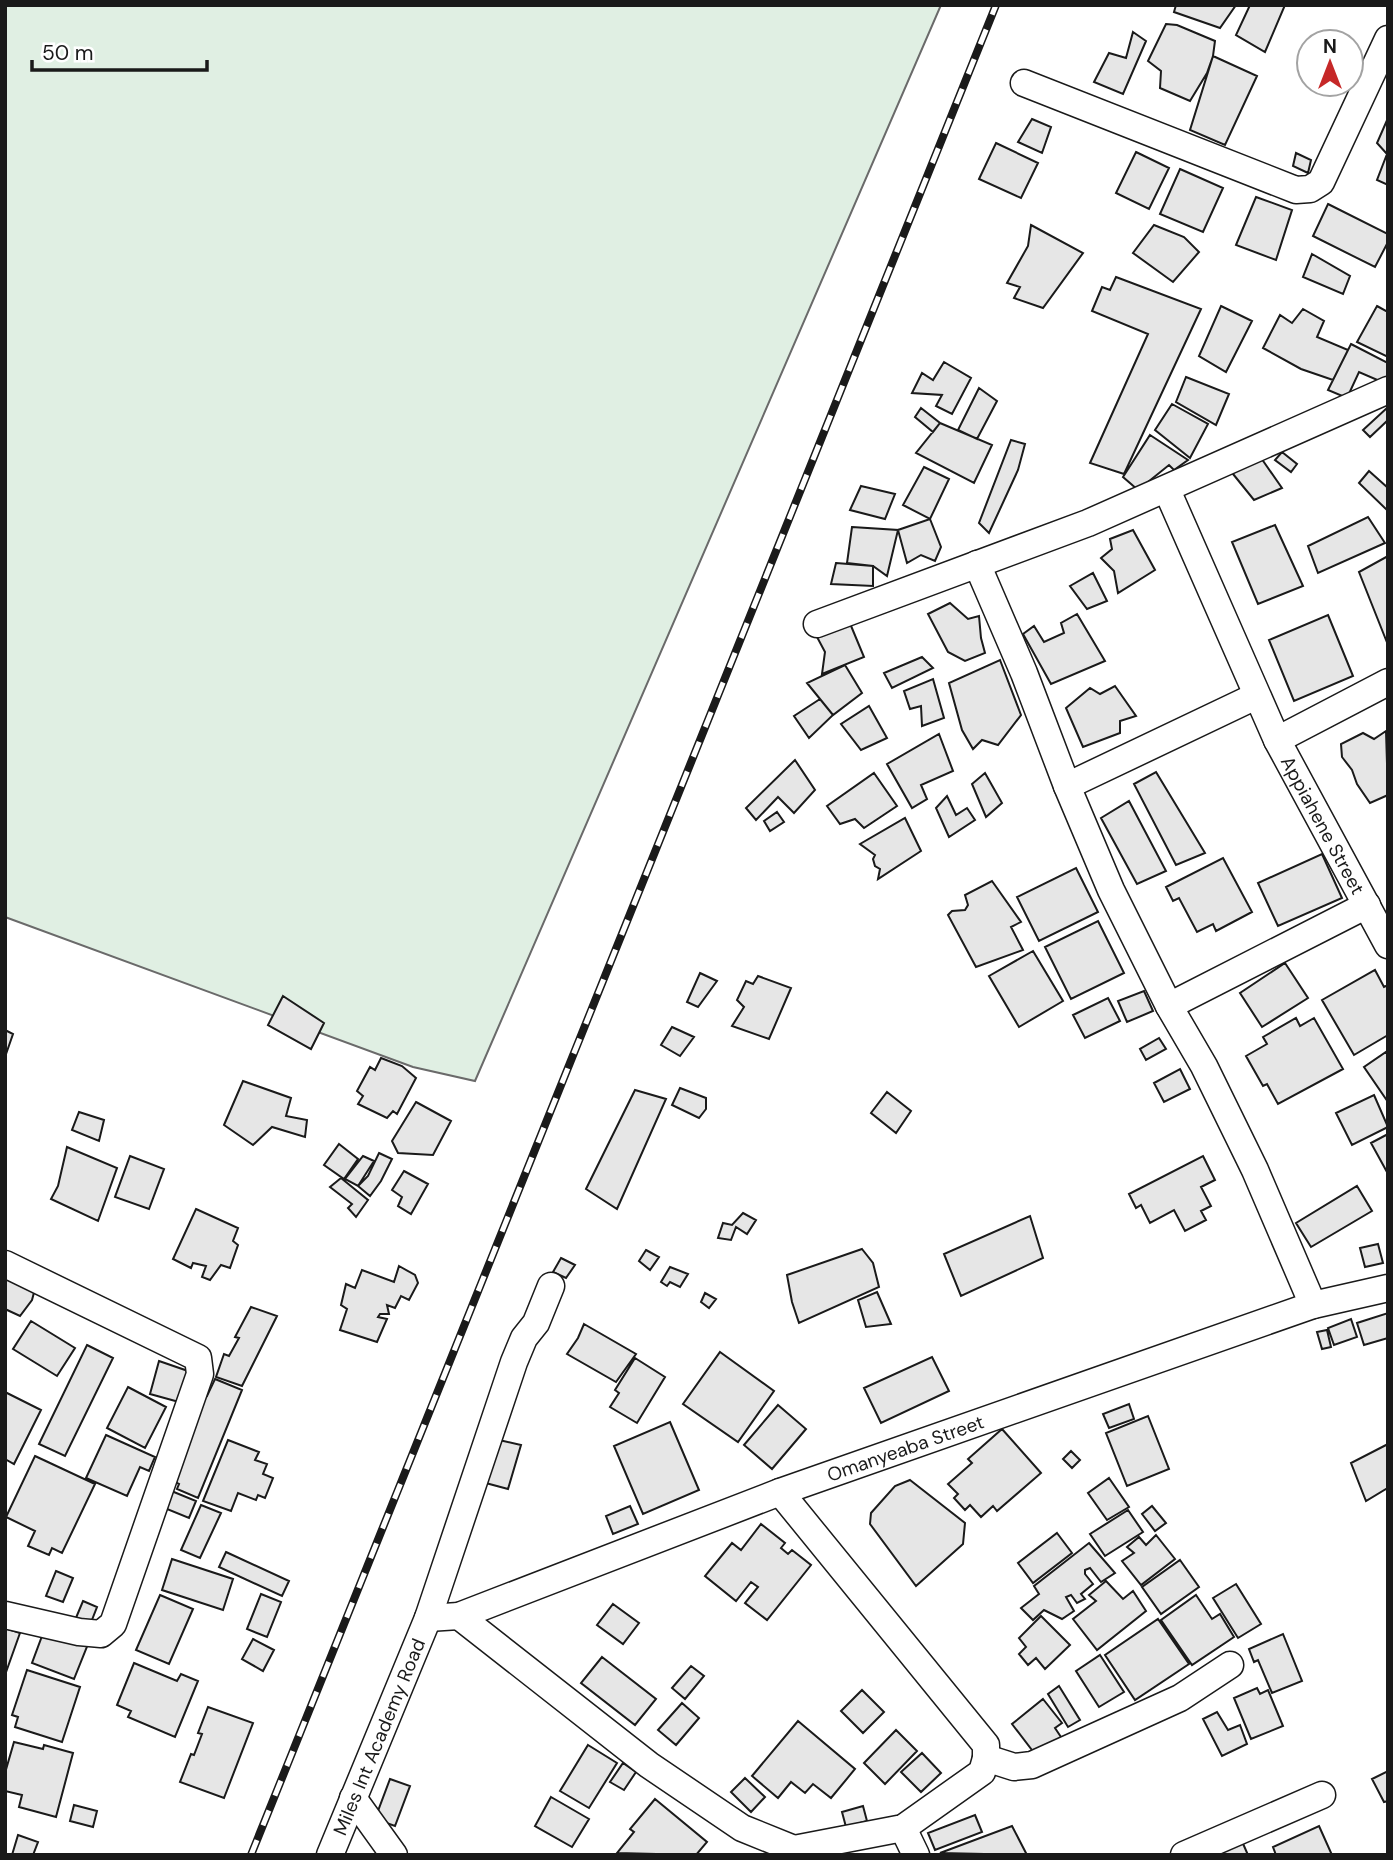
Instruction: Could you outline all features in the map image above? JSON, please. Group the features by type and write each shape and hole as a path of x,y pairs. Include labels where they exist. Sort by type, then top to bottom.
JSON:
{"street":[{"path":"1024,83 1296,190 1310,189 1321,182 1388,39"},
{"path":"817,624 1088,523 1388,390"},
{"path":"1167,490 1277,740"},
{"path":"977,564 1111,890 1169,1006 1204,1066 1255,1170 1313,1305"},
{"name":"Appiahene Street","path":"1388,682 1277,740 1388,945"},
{"path":"1067,786 1256,696"},
{"path":"1169,1006 1367,905"},
{"path":"5,1264 198,1357 200,1374 113,1624 101,1634 79,1632 5,1615"},
{"name":"Miles Int Academy Road","path":"330,1855 428,1618 514,1362 524,1338 537,1323 551,1286"},
{"name":"Omanyeaba Street","path":"428,1618 459,1616 780,1492 1313,1305 1388,1287"},
{"path":"459,1616 649,1765 742,1828 794,1849 903,1828 982,1772 986,1745 780,1492"},
{"path":"986,1758 1014,1767 1032,1765 1180,1698 1230,1665"},
{"path":"1184,1855 1322,1795"},
{"path":"353,1798 394,1855"},
{"path":"903,1828 916,1855"}],"green space":[{"path":"5,5 941,5 475,1081 413,1067 5,917"}],"building":[{"path":"1176,5 1236,5 1220,28 1174,12"},
{"path":"1250,5 1285,5 1265,52 1236,35"},
{"path":"1166,24 1177,25 1215,41 1207,73 1190,101 1160,88 1161,71 1148,61"},
{"path":"1133,32 1146,41 1123,94 1094,82 1109,53 1126,58"},
{"path":"1213,56 1257,76 1225,145 1190,130"},
{"path":"1388,118 1388,185 1377,180 1387,154 1377,143"},
{"path":"1032,119 1051,127 1042,153 1018,142"},
{"path":"996,143 1038,163 1021,198 979,179"},
{"path":"1136,152 1169,168 1149,209 1116,193"},
{"path":"1296,153 1311,160 1308,173 1293,166"},
{"path":"1180,169 1223,188 1203,232 1160,214"},
{"path":"1256,197 1292,210 1276,260 1236,245"},
{"path":"1328,204 1388,234 1388,242 1375,267 1313,236"},
{"path":"1031,225 1083,253 1043,308 1014,298 1020,287 1007,283 1028,246"},
{"path":"1154,225 1184,237 1199,252 1173,282 1133,253"},
{"path":"1312,254 1350,276 1343,294 1303,277"},
{"path":"1116,277 1201,309 1124,474 1090,463 1148,334 1092,311 1102,287 1110,290"},
{"path":"1221,306 1252,321 1226,372 1199,356"},
{"path":"1377,306 1388,312 1388,357 1357,342"},
{"path":"1303,309 1324,321 1317,337 1348,350 1333,380 1301,369 1263,348 1280,315 1292,323"},
{"path":"1351,344 1388,363 1388,375 1382,382 1359,372 1347,398 1328,390"},
{"path":"944,362 971,378 952,414 936,406 942,395 912,393 922,373 933,380"},
{"path":"1186,377 1229,394 1216,425 1176,402"},
{"path":"979,388 997,401 977,439 958,430"},
{"path":"1172,404 1208,424 1190,458 1155,430"},
{"path":"1388,407 1388,420 1370,437 1363,430"},
{"path":"921,408 940,423 933,432 915,417"},
{"path":"940,423 992,445 974,483 916,453"},
{"path":"1150,435 1188,460 1174,470 1169,465 1138,490 1123,477"},
{"path":"1011,440 1025,444 1018,470 989,533 979,523"},
{"path":"1282,452 1297,464 1291,472 1275,460"},
{"path":"1259,455 1282,488 1254,500 1229,469"},
{"path":"924,467 949,479 930,519 903,505"},
{"path":"1369,471 1388,488 1388,511 1359,483"},
{"path":"861,486 895,494 885,519 850,510"},
{"path":"1368,517 1385,543 1318,573 1308,546"},
{"path":"930,519 941,547 935,561 921,555 907,563 898,530"},
{"path":"1275,525 1303,586 1258,604 1232,542"},
{"path":"852,527 898,530 887,576 873,566 847,563"},
{"path":"1133,530 1155,570 1118,593 1114,571 1101,558 1112,549 1110,539"},
{"path":"1388,556 1388,645 1359,572"},
{"path":"836,563 873,566 873,586 831,584"},
{"path":"1093,573 1107,601 1087,609 1070,586"},
{"path":"950,603 968,619 979,616 985,653 965,661 948,652 928,614"},
{"path":"1077,614 1105,661 1051,684 1023,634 1034,626 1044,642 1064,633 1061,623"},
{"path":"1328,615 1353,676 1294,701 1269,640"},
{"path":"849,621 864,657 822,674 825,652 817,637"},
{"path":"922,657 933,668 892,688 884,673"},
{"path":"1000,660 1021,715 998,745 982,740 973,749 962,730 949,683"},
{"path":"845,665 862,693 833,715 807,683"},
{"path":"933,679 944,718 922,726 921,706 910,709 904,691"},
{"path":"1115,686 1136,716 1120,721 1120,733 1083,747 1066,708 1090,688 1100,694"},
{"path":"820,699 833,715 809,738 794,716"},
{"path":"869,706 887,738 861,750 841,724"},
{"path":"1386,731 1388,795 1370,803 1342,757 1341,744 1363,733 1374,739"},
{"path":"939,734 953,771 921,785 927,799 912,808 887,764"},
{"path":"795,760 815,790 794,813 778,797 756,820 746,808"},
{"path":"1156,772 1205,853 1176,865 1134,784"},
{"path":"874,773 897,806 864,828 855,819 840,824 827,806"},
{"path":"985,773 1002,803 986,817 972,784"},
{"path":"947,796 956,815 967,808 975,820 949,837 936,808"},
{"path":"1129,801 1166,871 1137,884 1101,818"},
{"path":"777,812 784,822 770,831 764,821"},
{"path":"905,818 921,851 878,879 880,869 875,866 875,855 860,844"},
{"path":"1322,854 1342,898 1278,926 1258,883"},
{"path":"1223,858 1252,912 1216,931 1213,924 1197,932 1179,898 1173,901 1166,887"},
{"path":"1076,868 1098,912 1039,941 1017,897"},
{"path":"992,881 1021,922 1011,927 1023,950 976,967 948,915 952,911 965,910 968,905 965,895"},
{"path":"1098,921 1124,973 1071,999 1045,947"},
{"path":"1033,951 1063,1001 1019,1027 989,976"},
{"path":"1285,963 1308,998 1262,1027 1240,993"},
{"path":"1375,970 1384,987 1388,985 1388,1035 1354,1055 1322,1000"},
{"path":"700,973 717,981 698,1007 687,1002"},
{"path":"758,976 791,988 769,1039 732,1026 744,1007 737,1000 746,981 753,984"},
{"path":"1144,991 1153,1011 1127,1022 1118,1001"},
{"path":"283,996 324,1023 311,1049 268,1025"},
{"path":"1108,998 1120,1021 1085,1038 1073,1015"},
{"path":"1296,1018 1300,1026 1314,1018 1343,1069 1278,1104 1267,1084 1263,1086 1246,1056 1267,1044 1263,1037"},
{"path":"672,1027 694,1037 680,1056 661,1045"},
{"path":"5,1030 13,1034 5,1057"},
{"path":"1159,1038 1166,1049 1146,1060 1140,1049"},
{"path":"1386,1052 1388,1055 1388,1102 1364,1067"},
{"path":"381,1058 402,1066 416,1078 397,1114 393,1111 387,1118 358,1104 363,1096 357,1091 370,1067 375,1070"},
{"path":"1180,1069 1190,1089 1164,1102 1154,1083"},
{"path":"243,1081 291,1098 286,1116 307,1120 305,1137 272,1127 253,1145 224,1125"},
{"path":"680,1088 706,1098 706,1109 699,1118 672,1105"},
{"path":"635,1090 666,1099 617,1209 586,1189"},
{"path":"887,1092 911,1111 896,1133 871,1113"},
{"path":"1374,1095 1388,1127 1352,1145 1336,1113"},
{"path":"416,1102 451,1121 433,1155 398,1153 392,1141"},
{"path":"79,1112 104,1120 99,1141 72,1130"},
{"path":"1388,1134 1388,1171 1387,1172 1371,1143"},
{"path":"339,1144 358,1159 344,1179 324,1165"},
{"path":"67,1147 117,1168 98,1221 51,1199 58,1186"},
{"path":"379,1153 392,1159 370,1196 358,1186 368,1176"},
{"path":"130,1156 164,1169 149,1209 115,1197"},
{"path":"363,1156 374,1161 358,1186 345,1179"},
{"path":"1203,1156 1215,1180 1201,1187 1211,1206 1201,1211 1206,1220 1185,1231 1174,1210 1150,1223 1141,1205 1136,1208 1129,1194"},
{"path":"404,1171 428,1184 411,1214 398,1206 402,1197 392,1190"},
{"path":"341,1178 368,1200 356,1217 348,1208 352,1204 330,1187"},
{"path":"1357,1186 1372,1211 1311,1247 1296,1223"},
{"path":"196,1209 238,1228 233,1241 238,1245 230,1268 221,1265 210,1280 202,1277 206,1266 193,1263 191,1268 173,1259"},
{"path":"743,1213 756,1220 747,1234 736,1227 731,1240 718,1238 723,1223 732,1225"},
{"path":"1030,1216 1043,1258 961,1296 944,1254"},
{"path":"1378,1244 1383,1263 1365,1267 1360,1248"},
{"path":"862,1249 873,1263 879,1287 799,1323 787,1275"},
{"path":"646,1250 659,1257 650,1270 639,1261"},
{"path":"561,1258 575,1265 566,1278 553,1272"},
{"path":"399,1266 415,1275 418,1283 409,1300 401,1296 395,1308 387,1305 389,1314 380,1314 378,1317 387,1319 377,1342 340,1330 347,1309 341,1305 346,1284 355,1288 362,1270 394,1282"},
{"path":"670,1267 688,1274 680,1287 670,1282 667,1286 661,1282"},
{"path":"5,1270 36,1285 32,1300 20,1316 5,1309"},
{"path":"877,1292 891,1324 866,1327 858,1300"},
{"path":"705,1293 716,1299 709,1308 701,1302"},
{"path":"251,1307 277,1316 242,1386 216,1377 224,1354 229,1356 239,1338 235,1337"},
{"path":"1388,1313 1388,1338 1364,1345 1357,1323"},
{"path":"1351,1319 1357,1337 1334,1345 1328,1328"},
{"path":"31,1321 75,1348 57,1376 13,1349"},
{"path":"584,1324 636,1354 616,1382 567,1354"},
{"path":"1327,1330 1331,1347 1322,1349 1317,1332"},
{"path":"87,1345 113,1358 65,1456 39,1444"},
{"path":"720,1352 774,1391 738,1442 683,1404"},
{"path":"932,1357 949,1391 881,1423 864,1388"},
{"path":"635,1358 665,1377 637,1423 610,1407 619,1393 615,1390"},
{"path":"159,1361 188,1371 179,1402 150,1394"},
{"path":"215,1379 242,1390 198,1498 177,1489 179,1484 169,1479 202,1394 207,1396"},
{"path":"128,1387 166,1407 145,1448 107,1428"},
{"path":"5,1392 41,1410 14,1464 5,1459"},
{"path":"1129,1404 1134,1419 1109,1428 1103,1414"},
{"path":"778,1405 806,1429 772,1469 744,1445"},
{"path":"1148,1416 1169,1469 1127,1486 1106,1433"},
{"path":"670,1422 699,1490 643,1514 614,1446"},
{"path":"1002,1429 1041,1473 997,1511 993,1506 981,1517 970,1505 965,1510 954,1498 958,1494 948,1484 972,1463 968,1459"},
{"path":"106,1435 155,1457 149,1471 140,1467 127,1496 86,1478"},
{"path":"228,1440 259,1452 255,1460 267,1464 263,1474 273,1478 265,1498 258,1495 256,1500 238,1493 231,1511 203,1501"},
{"path":"499,1440 521,1445 508,1489 482,1482"},
{"path":"1388,1444 1388,1491 1386,1489 1366,1501 1351,1463"},
{"path":"1071,1451 1080,1460 1072,1468 1063,1459"},
{"path":"35,1456 95,1484 62,1553 52,1548 49,1555 28,1546 35,1531 6,1517"},
{"path":"1109,1478 1129,1507 1107,1520 1088,1493"},
{"path":"910,1480 965,1523 963,1544 916,1586 870,1524 871,1513 895,1486"},
{"path":"169,1490 196,1501 189,1518 162,1507"},
{"path":"201,1505 221,1513 200,1558 181,1550"},
{"path":"630,1506 638,1524 613,1534 606,1516"},
{"path":"1152,1506 1166,1523 1155,1531 1142,1514"},
{"path":"1128,1510 1143,1532 1105,1556 1090,1534"},
{"path":"761,1524 785,1543 781,1548 788,1554 792,1550 811,1565 767,1620 745,1603 758,1587 751,1582 736,1601 705,1576 732,1543 741,1550"},
{"path":"1057,1533 1072,1553 1033,1583 1018,1563"},
{"path":"1156,1535 1175,1559 1141,1585 1122,1561 1134,1553 1127,1547 1139,1537 1146,1545"},
{"path":"1089,1543 1115,1573 1101,1582 1090,1568 1085,1570 1093,1584 1081,1594 1085,1599 1077,1603 1071,1595 1066,1597 1074,1611 1062,1619 1044,1610 1033,1620 1021,1608 1039,1594 1034,1586"},
{"path":"226,1552 289,1581 282,1596 219,1567"},
{"path":"172,1559 233,1579 223,1610 162,1590"},
{"path":"1180,1560 1199,1587 1161,1614 1142,1587"},
{"path":"56,1571 73,1578 63,1602 46,1596"},
{"path":"1106,1581 1123,1599 1133,1591 1146,1611 1097,1650 1073,1619 1096,1601 1089,1595"},
{"path":"1236,1584 1261,1624 1238,1638 1213,1598"},
{"path":"261,1594 281,1602 267,1637 247,1629"},
{"path":"160,1595 193,1609 169,1664 136,1650"},
{"path":"1196,1595 1212,1619 1220,1614 1234,1637 1192,1665 1161,1620"},
{"path":"83,1601 97,1607 88,1630 73,1625"},
{"path":"613,1604 639,1623 623,1644 597,1625"},
{"path":"1041,1616 1070,1645 1045,1669 1036,1658 1028,1665 1019,1654 1026,1647 1019,1638"},
{"path":"1158,1619 1189,1664 1135,1700 1105,1655"},
{"path":"5,1628 20,1633 5,1675"},
{"path":"45,1628 88,1644 74,1679 32,1663"},
{"path":"1283,1634 1302,1681 1272,1693 1258,1660 1254,1662 1249,1649"},
{"path":"253,1639 274,1650 263,1671 242,1659"},
{"path":"1100,1655 1124,1692 1099,1707 1076,1671"},
{"path":"602,1657 656,1699 635,1725 581,1683"},
{"path":"134,1663 177,1681 181,1674 198,1681 175,1737 128,1717 131,1711 117,1705"},
{"path":"691,1666 704,1676 685,1699 672,1688"},
{"path":"27,1670 80,1687 62,1742 15,1727 18,1717 12,1715"},
{"path":"1059,1686 1080,1720 1068,1727 1048,1694"},
{"path":"1257,1688 1260,1694 1268,1690 1283,1726 1251,1739 1234,1698"},
{"path":"862,1690 884,1712 863,1733 841,1711"},
{"path":"1043,1699 1062,1723 1055,1728 1063,1740 1035,1754 1012,1724"},
{"path":"682,1703 699,1718 676,1745 658,1730"},
{"path":"208,1707 253,1723 224,1798 180,1782 202,1734 198,1733"},
{"path":"1217,1712 1228,1730 1240,1725 1247,1744 1222,1756 1203,1719"},
{"path":"798,1721 855,1769 831,1798 813,1784 805,1793 791,1782 778,1798 752,1776"},
{"path":"896,1730 917,1751 885,1784 864,1763"},
{"path":"14,1742 43,1749 44,1745 73,1753 56,1817 19,1807 22,1795 5,1791 5,1773"},
{"path":"588,1745 617,1763 589,1808 560,1791"},
{"path":"922,1753 941,1773 921,1792 901,1772"},
{"path":"623,1763 636,1772 624,1790 610,1782"},
{"path":"1388,1771 1388,1801 1384,1802 1372,1779"},
{"path":"745,1778 765,1797 751,1812 731,1792"},
{"path":"390,1779 410,1786 395,1826 375,1819"},
{"path":"551,1797 589,1819 572,1847 535,1826"},
{"path":"655,1799 707,1842 696,1855 617,1853 634,1832 630,1829"},
{"path":"74,1805 97,1811 93,1827 70,1821"},
{"path":"863,1806 867,1821 846,1827 842,1812"},
{"path":"975,1815 982,1832 935,1850 928,1833"},
{"path":"1012,1826 1027,1855 940,1853"},
{"path":"1319,1826 1332,1855 1276,1855 1273,1847"},
{"path":"18,1835 38,1842 33,1855 12,1855"},
{"path":"1241,1839 1248,1855 1213,1855"}],"railway":[{"path":"251,1855 996,5"}]}
